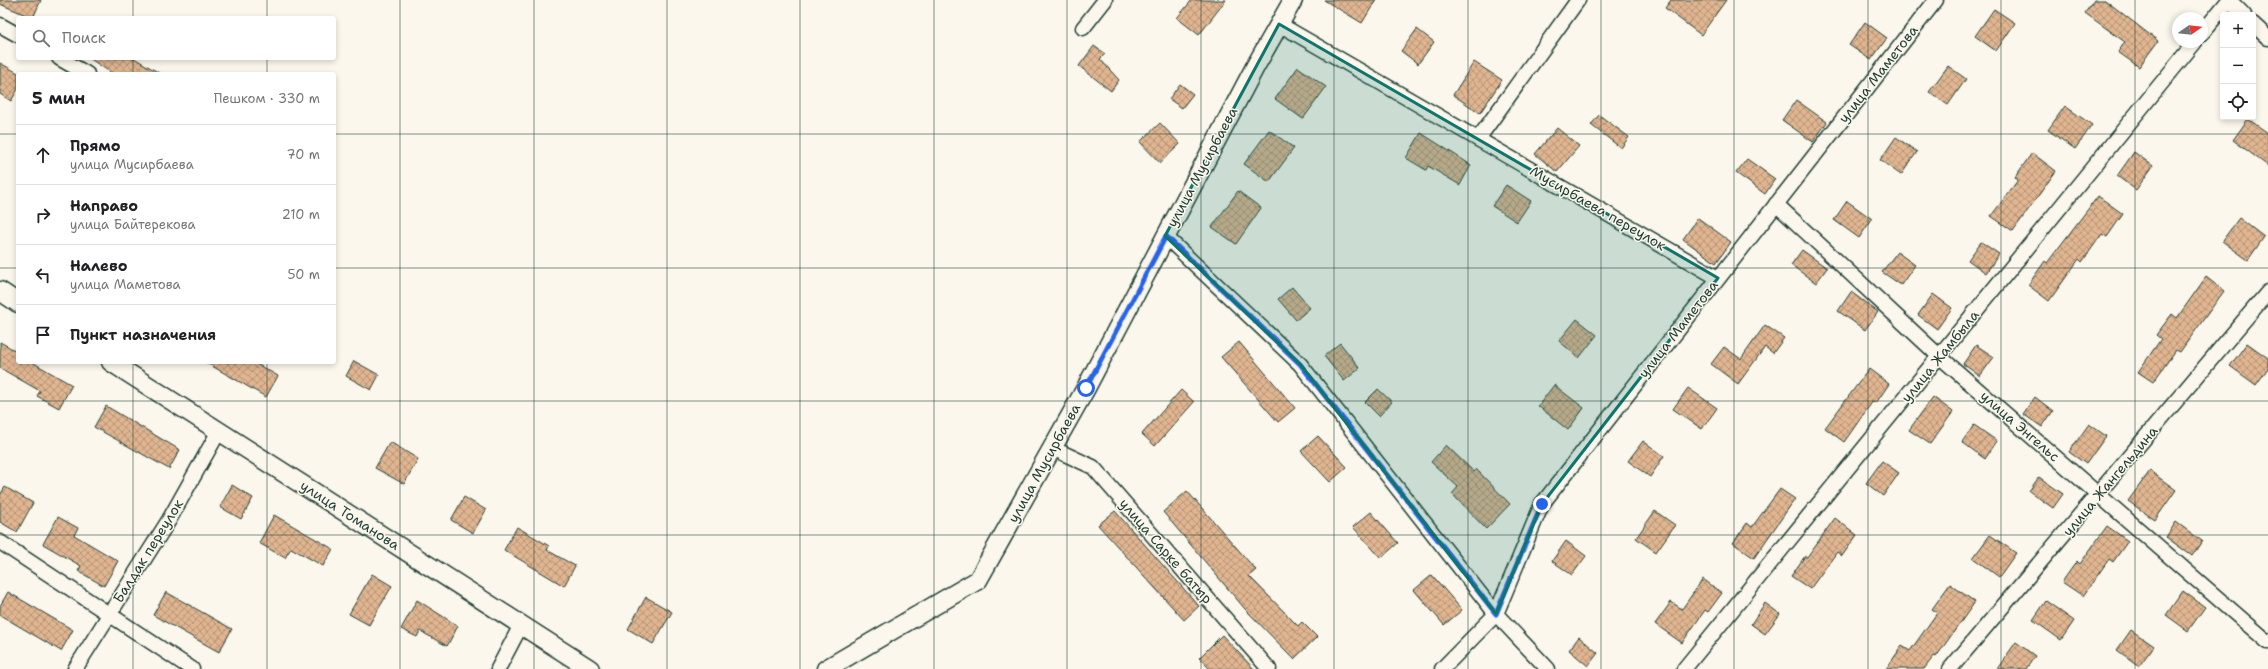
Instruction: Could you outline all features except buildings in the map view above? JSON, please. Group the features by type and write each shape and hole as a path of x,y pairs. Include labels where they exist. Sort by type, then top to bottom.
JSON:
{"street":[{"path":"1083,28 1105,0"},
{"name":"улица Мусирбаева","path":"826,669 978,580 1052,448 1293,0"},
{"path":"1478,139 1578,0"},
{"name":"улица Маметова","path":"1442,669 1496,614 1542,504 1936,0"},
{"path":"2208,26 2229,0 2241,12"},
{"name":"Мусирбаева переулок","path":"1279,24 1718,278"},
{"path":"0,25 16,34"},
{"path":"2256,27 2268,38"},
{"name":"улица Жамбыла","path":"1684,669 2190,48"},
{"path":"62,60 84,72"},
{"name":"улица Энгельс","path":"1776,204 1939,356 2268,642"},
{"path":"1166,236 1300,364 1496,614 1548,669"},
{"path":"0,291 16,302"},
{"name":"улица Жангельдина","path":"1950,669 2268,292"},
{"name":"улица Томанова","path":"114,364 590,669"},
{"name":"Балдак переулок","path":"75,669 169,520 219,431"},
{"name":"улица Сарке батыр","path":"1052,448 1093,467 1269,669"},
{"path":"0,542 192,669"},
{"path":"498,669 521,625"}],"highlighted area":[{"path":"1279,24 1718,278 1542,504 1496,614 1300,364 1165,236"}],"route":[{"path":"1086,388 1166,236 1300,364 1496,614 1542,504"}]}
